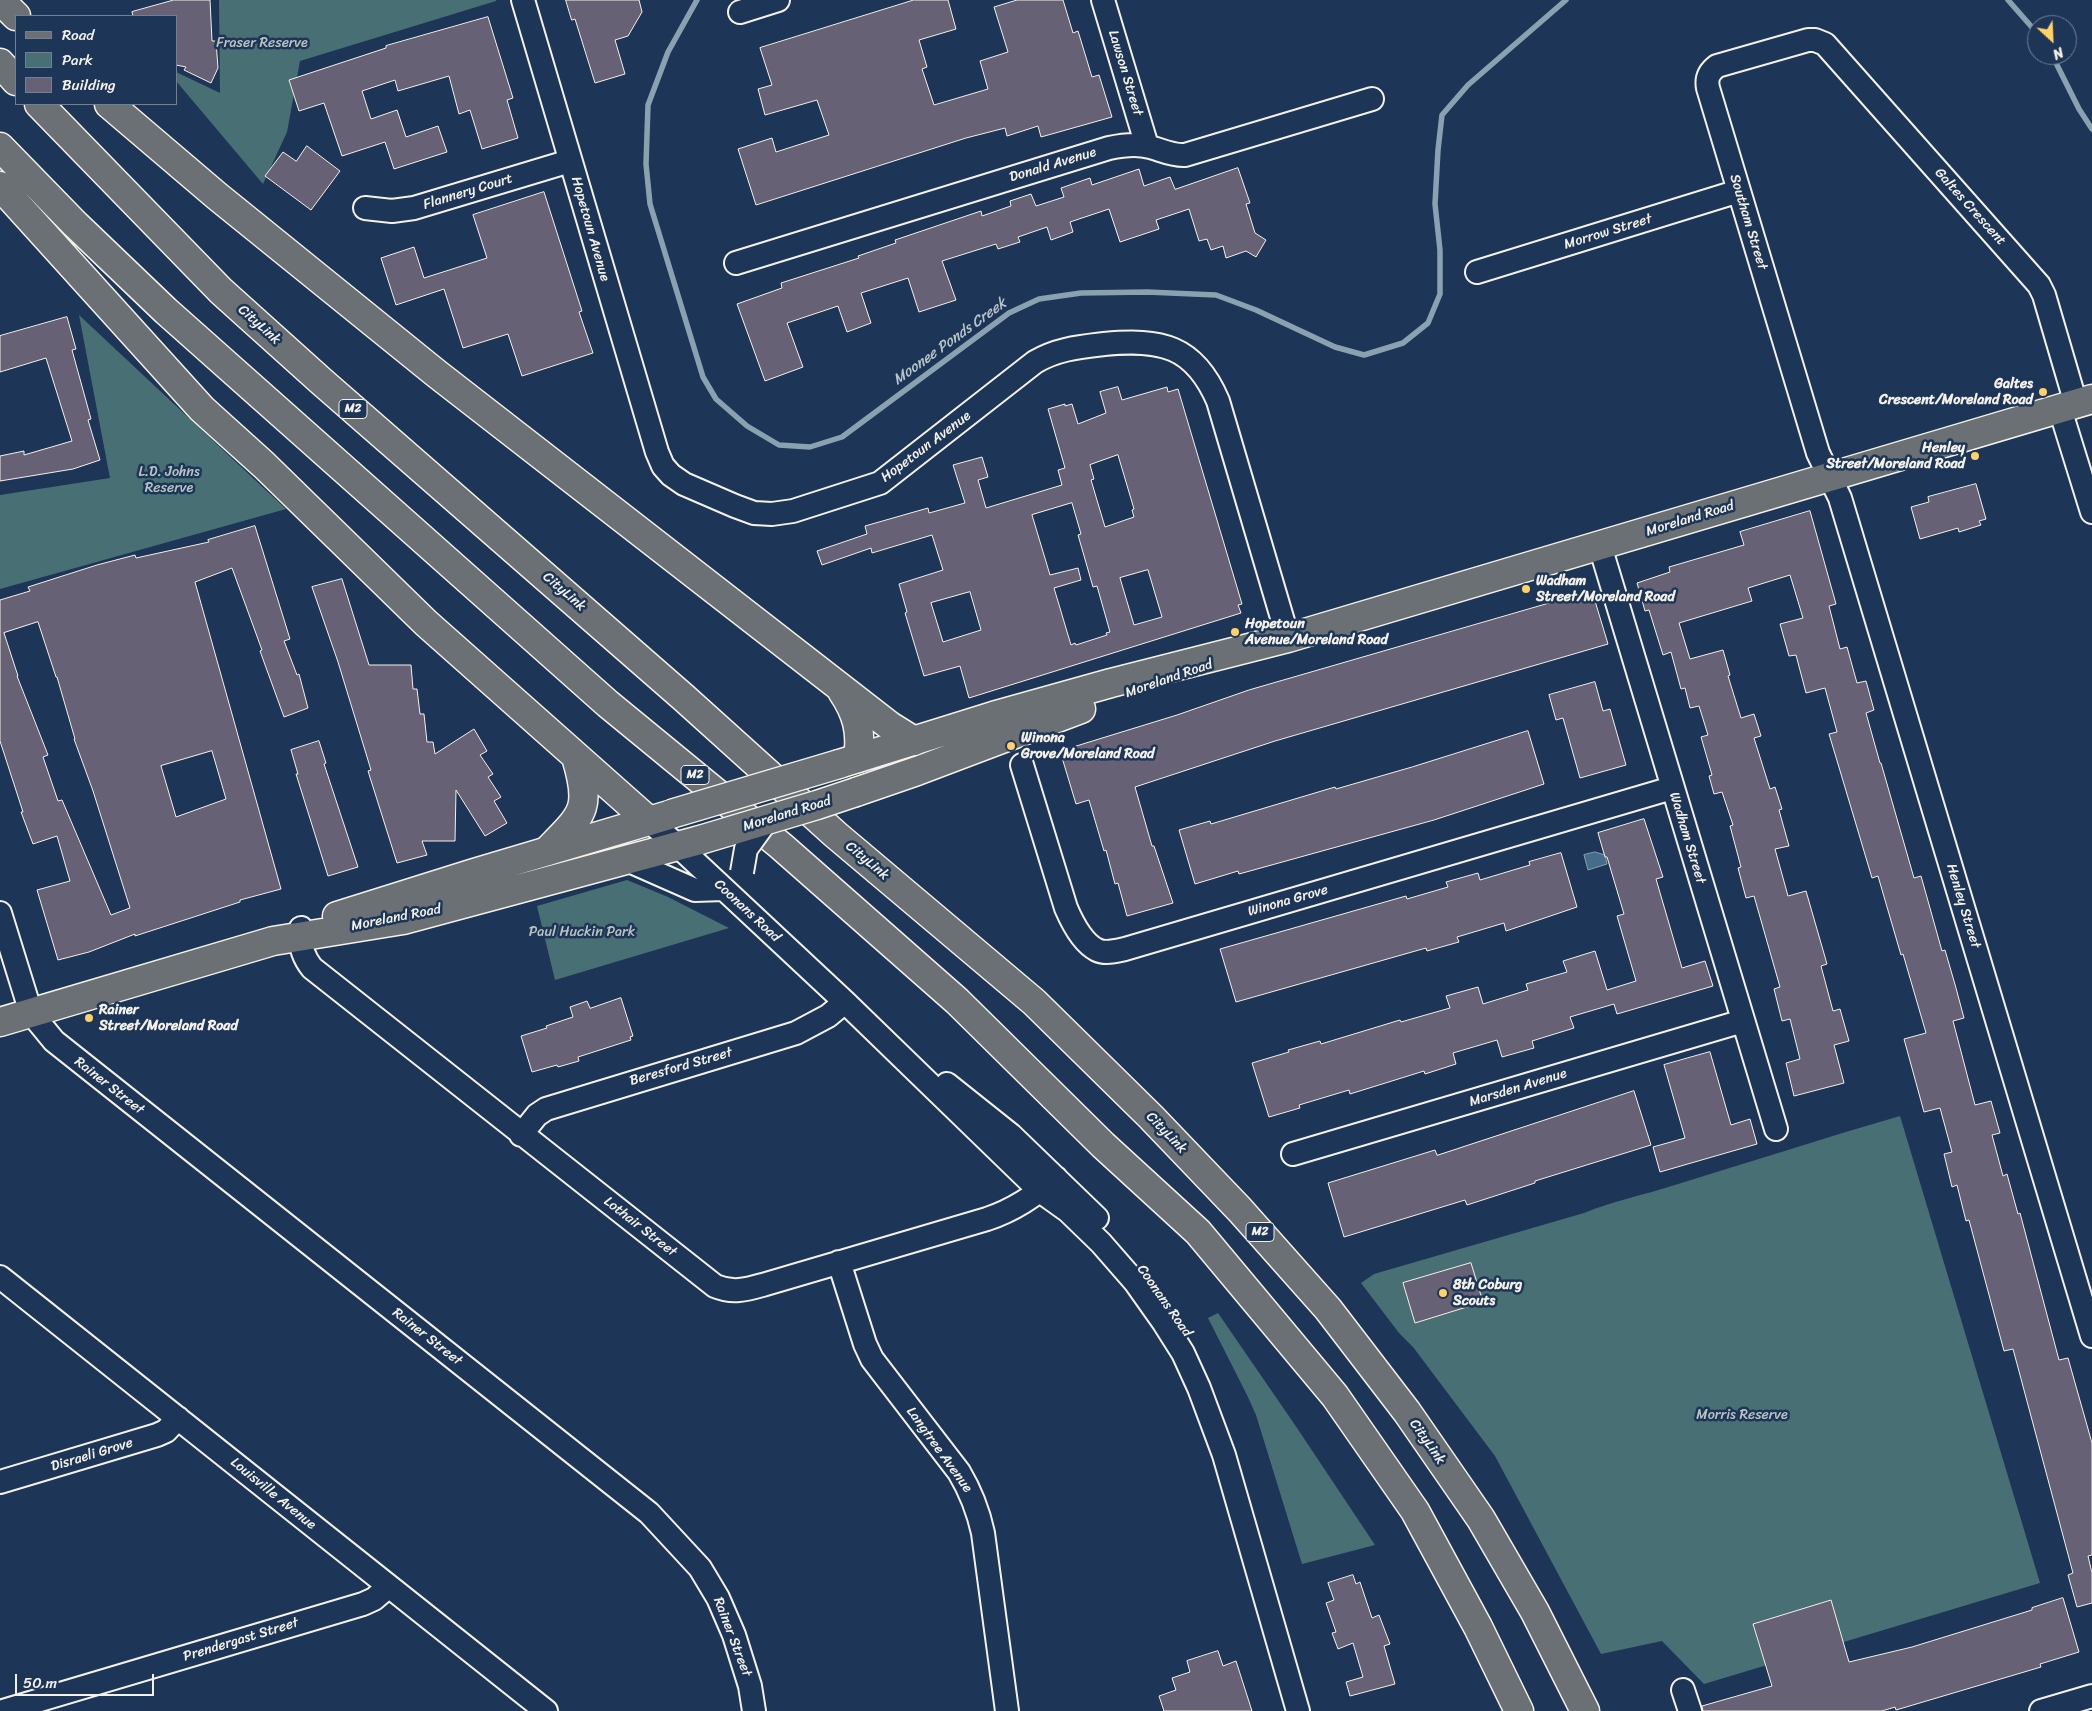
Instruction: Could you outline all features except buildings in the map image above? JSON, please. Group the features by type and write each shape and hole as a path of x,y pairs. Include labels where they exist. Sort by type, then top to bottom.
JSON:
{"main road":[{"path":"0,0 15,15"},
{"path":"0,63 15,80"},
{"name":"CityLink","path":"40,105 221,291 321,381 683,696 836,835 1034,1002 1172,1138 1240,1210 1328,1309 1407,1412 1481,1519 1535,1612 1585,1711"},
{"path":"110,105 217,196 437,374 890,726 914,741"},
{"name":"M2","path":"0,147 75,224 166,312 608,704 782,846 950,994 1104,1145 1198,1232 1335,1396 1415,1511 1478,1627 1519,1711"},
{"path":"0,186 202,409 264,465 426,623 576,757 660,818"},
{"name":"Moreland Road","path":"0,1022 272,941 547,851 660,818 850,773 914,741 993,716 1111,683 1288,638 2076,404"},
{"name":"Moreland Road","path":"300,932 403,920 689,843 817,806 850,773 904,776 1036,724 1288,638"},
{"path":"816,667 841,690 858,719 860,745 850,773"},
{"path":"547,851 573,825 582,809 584,798 582,778 576,757"}],"street":[{"name":"Hopetoun Avenue","path":"522,0 657,452 663,466 678,479 754,513 772,514 793,511 880,483 1046,355 1074,347 1136,341 1151,343 1183,355 1198,367 1210,383 1218,402 1288,638"},
{"path":"740,12 778,0"},
{"name":"Lawson Street","path":"1104,0 1147,146"},
{"name":"Southam Street","path":"1816,40 1808,40 1717,66 1708,75 1708,88 1818,453 1829,478"},
{"name":"Galtes Crescent","path":"1816,40 1825,44 2039,285 2044,295 2076,404 2092,512"},
{"name":"Donald Avenue","path":"736,263 1109,148 1131,144 1185,155 1372,99"},
{"name":"Flannery Court","path":"365,208 392,211 414,208 570,161"},
{"name":"Morrow Street","path":"1477,272 1739,191"},
{"name":"Henley Street","path":"1829,478 1840,498 2092,1336"},
{"name":"Wadham Street","path":"1600,546 1776,1129"},
{"name":"Winona Grove","path":"1022,765 1066,908 1088,943 1097,951 1103,952 1125,949 1672,788"},
{"name":"Coonans Road","path":"660,818 689,843 724,889 748,912 1048,1185 1106,1227 1141,1267 1189,1337 1211,1381 1239,1457 1313,1711"},
{"path":"748,912 742,872 746,848 766,820"},
{"path":"627,860 695,890 724,889"},
{"path":"0,913 31,1013"},
{"name":"Lothair Street","path":"300,932 302,947 312,968 521,1135 720,1288 735,1291 744,1290 996,1216 1016,1207 1048,1185"},
{"name":"Beresford Street","path":"521,1135 537,1115 546,1109 796,1033 828,1016 845,1002"},
{"name":"Rainer Street","path":"31,1013 64,1050 649,1513 700,1568 718,1598 734,1636 750,1686 754,1711"},
{"name":"Marsden Avenue","path":"1293,1154 1743,1021"},
{"name":"Coonans Road","path":"1048,1185 1068,1211 1107,1250 1135,1282 1183,1353 1200,1388 1224,1454 1298,1711"},
{"name":"Langtree Avenue","path":"839,1262 865,1344 872,1359 959,1472 971,1492 977,1508 983,1533 1007,1711"},
{"name":"Louisville Avenue","path":"0,1277 546,1711"},
{"name":"Disraeli Grove","path":"0,1482 157,1435 166,1431 178,1418"},
{"name":"Prendergast Street","path":"3,1711 363,1604 381,1595 388,1587"},
{"path":"1683,1690 1690,1711"},
{"path":"2041,1711 2092,1696"}],"green space":[{"name":"Fraser Reserve","path":"219,0 496,0 300,61 287,132 263,184 178,83 178,73 220,93"},
{"name":"L.D. Johns Reserve","path":"79,315 286,509 0,589 0,495 110,478"},
{"name":"Paul Huckin Park","path":"627,880 668,897 729,928 555,980 537,906"},
{"name":"Morris Reserve","path":"1900,1116 2040,1583 1704,1684 1662,1641 1601,1654 1495,1456 1413,1347 1399,1333 1361,1283 1374,1274 1584,1213"},
{"path":"1218,1313 1375,1545 1302,1564 1256,1415 1208,1318"}],"water":[{"path":"1595,852 1605,855 1607,864 1588,870 1584,855"}],"waterway":[{"name":"Moonee Ponds Creek","path":"697,0 668,52 648,105 646,164 650,204 703,377 716,399 747,426 779,445 810,447 842,437 1009,313 1039,299 1081,293 1147,292 1216,295 1256,310 1335,347 1364,355 1403,343 1428,323 1440,294 1440,250 1435,204 1442,115 1468,85 1566,0"},
{"name":"Moonee Ponds Creek","path":"2008,0 2027,22"},
{"name":"Moonee Ponds Creek","path":"2057,65 2079,109 2092,129"}],"place":[{"name":"Galtes Crescent/Moreland Road","path":"2043,392"},
{"name":"Henley Street/Moreland Road","path":"1975,456"},
{"name":"Wadham Street/Moreland Road","path":"1526,589"},
{"name":"Hopetoun Avenue/Moreland Road","path":"1235,632"},
{"name":"Winona Grove/Moreland Road","path":"1011,746"},
{"name":"Rainer Street/Moreland Road","path":"89,1018"},
{"name":"8th Coburg Scouts","path":"1443,1293"}]}
